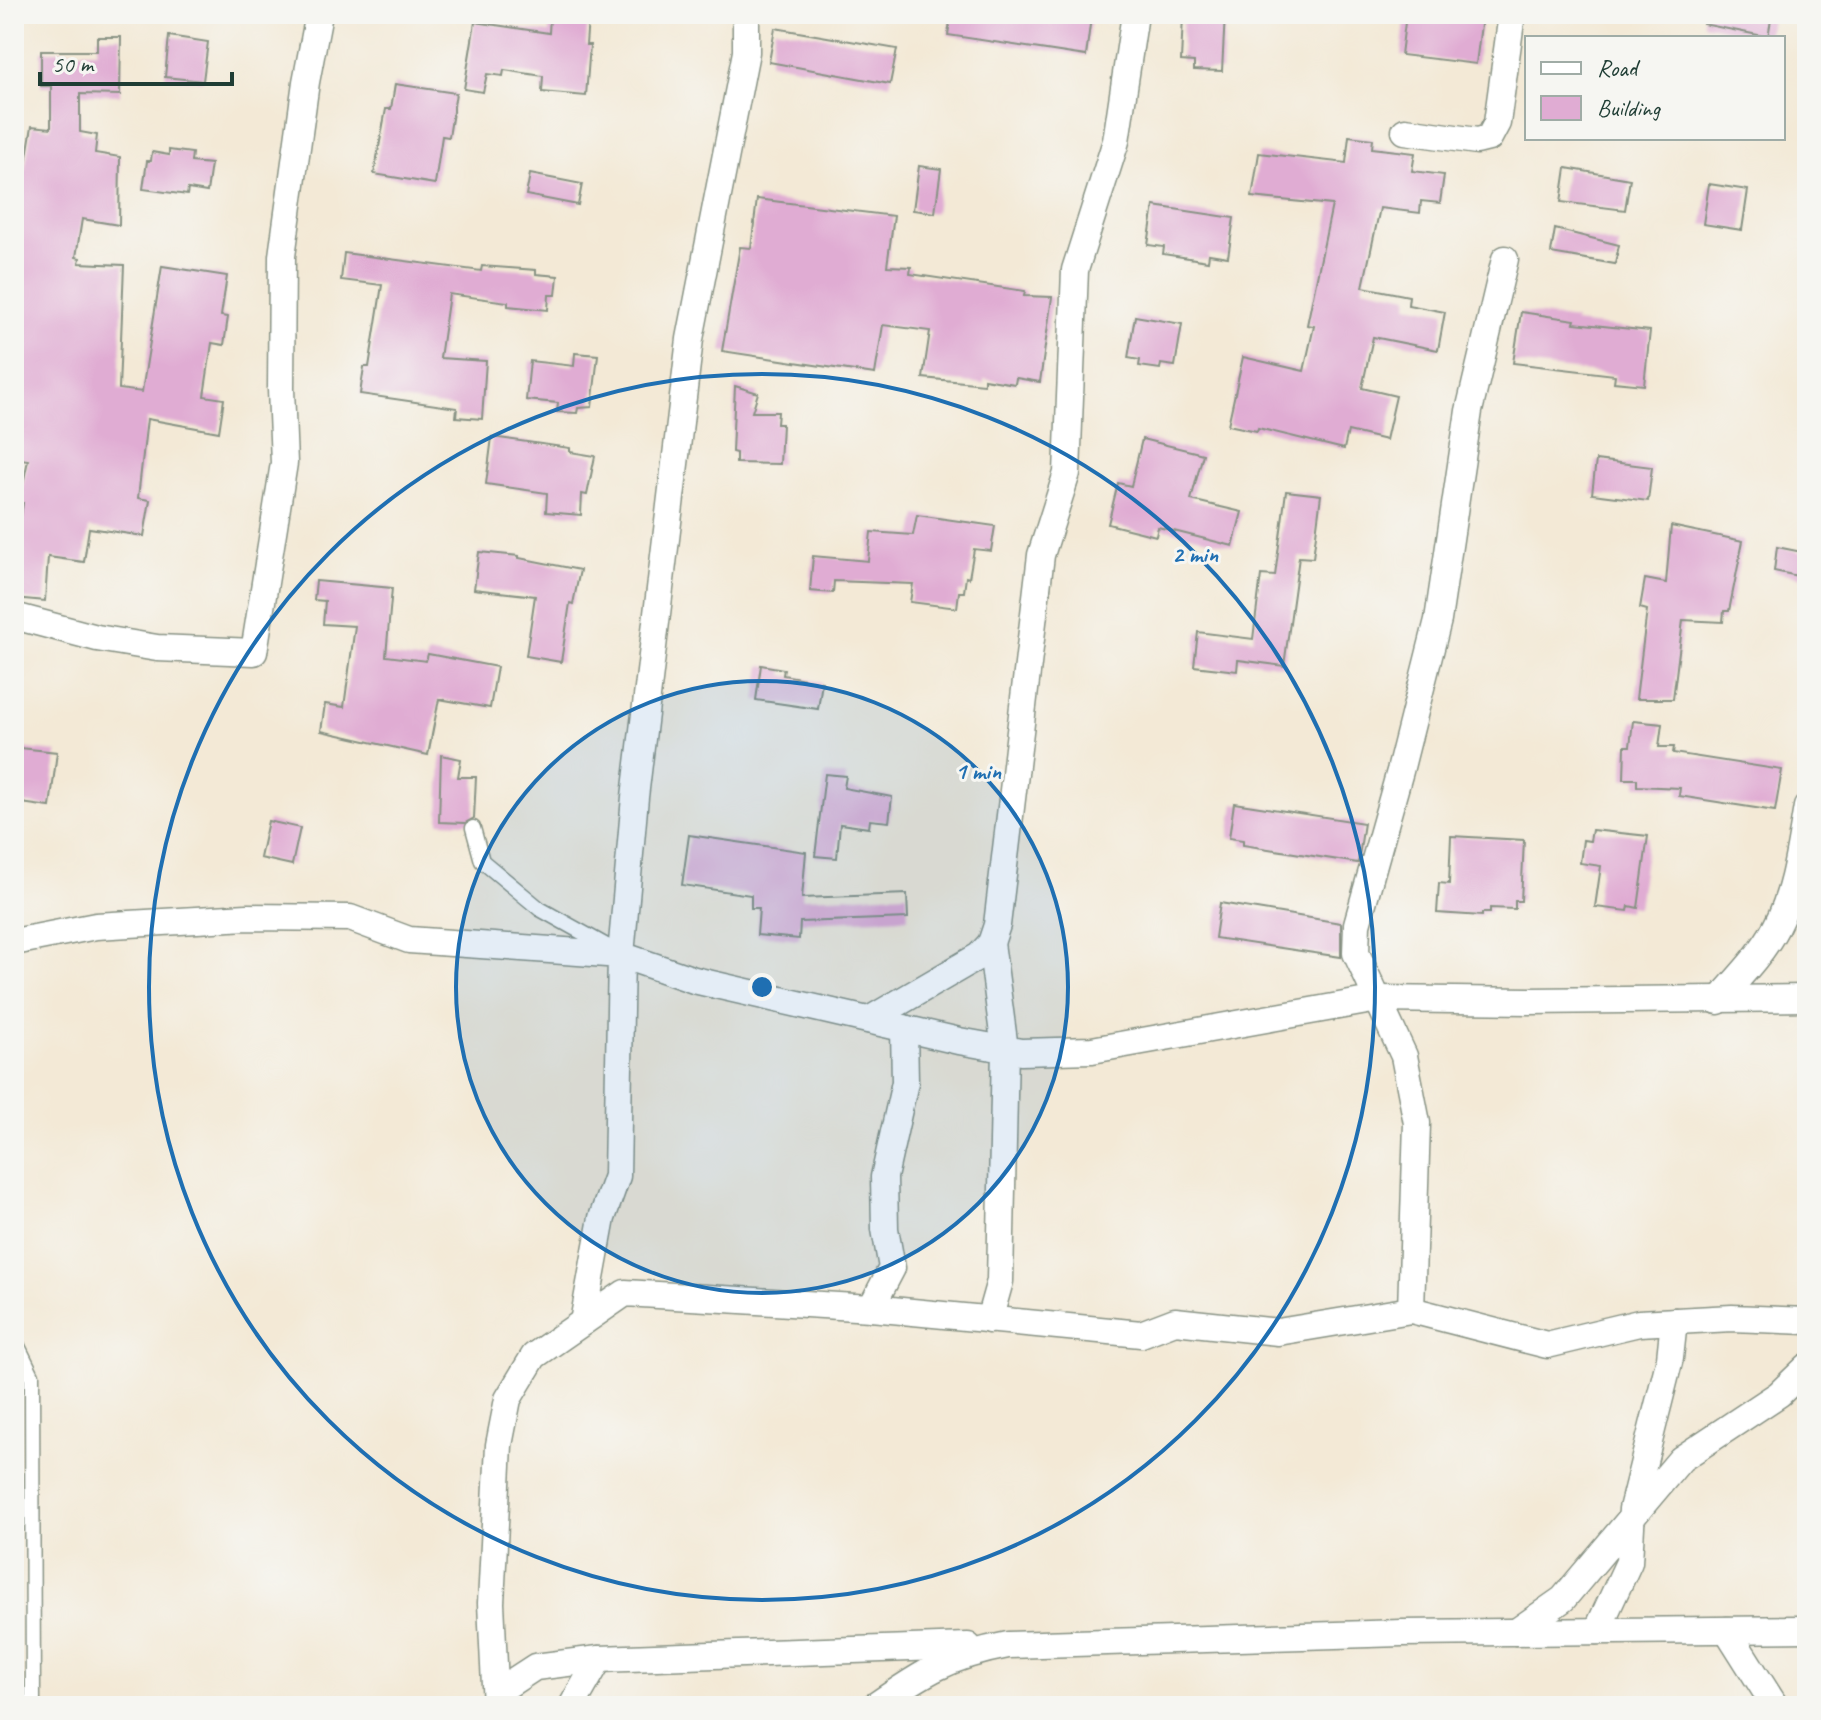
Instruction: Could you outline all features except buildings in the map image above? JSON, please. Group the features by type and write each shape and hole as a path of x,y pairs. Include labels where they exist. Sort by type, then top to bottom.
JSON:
{"street":[{"path":"14,616 97,638 157,648 254,652 284,463 282,256 306,82 319,14"},
{"path":"583,1322 602,1218 617,1176 621,955 635,797 690,339 746,52 746,14"},
{"path":"869,1020 979,956 991,943 997,925 1041,555 1067,473 1075,270 1116,141 1135,14"},
{"path":"1405,131 1477,141 1489,138 1497,123 1512,14"},
{"path":"1411,1310 1417,1123 1404,1056 1356,953 1357,924 1438,620 1469,411 1505,259"},
{"path":"1718,1001 1749,966 1776,927 1795,875 1807,807"},
{"path":"14,942 96,926 247,917 350,918 409,940 621,955 694,980 1021,1052 1092,1050 1378,999 1718,1001 1807,998"},
{"path":"989,1320 1000,1281 1005,1049 991,943"},
{"path":"871,1308 892,1268 885,1229 884,1177 905,1082 904,1028"},
{"path":"496,1699 491,1603 499,1445 508,1399 534,1356 625,1293 871,1308 1141,1334 1175,1321 1278,1332 1411,1310 1547,1345 1639,1323 1732,1318 1807,1321"},
{"path":"1597,1631 1629,1562 1631,1518 1670,1358 1674,1321"},
{"path":"1516,1632 1563,1599 1681,1459 1779,1394 1807,1367"},
{"path":"496,1699 535,1667 599,1659 1516,1632 1807,1629"},
{"path":"1727,1630 1775,1706"},
{"path":"875,1706 926,1671 969,1652 1008,1645"},
{"path":"572,1706 599,1659"}],"lane":[{"path":"473,828 482,861 540,909 621,955"},
{"path":"14,1338 32,1375 33,1706"}]}
